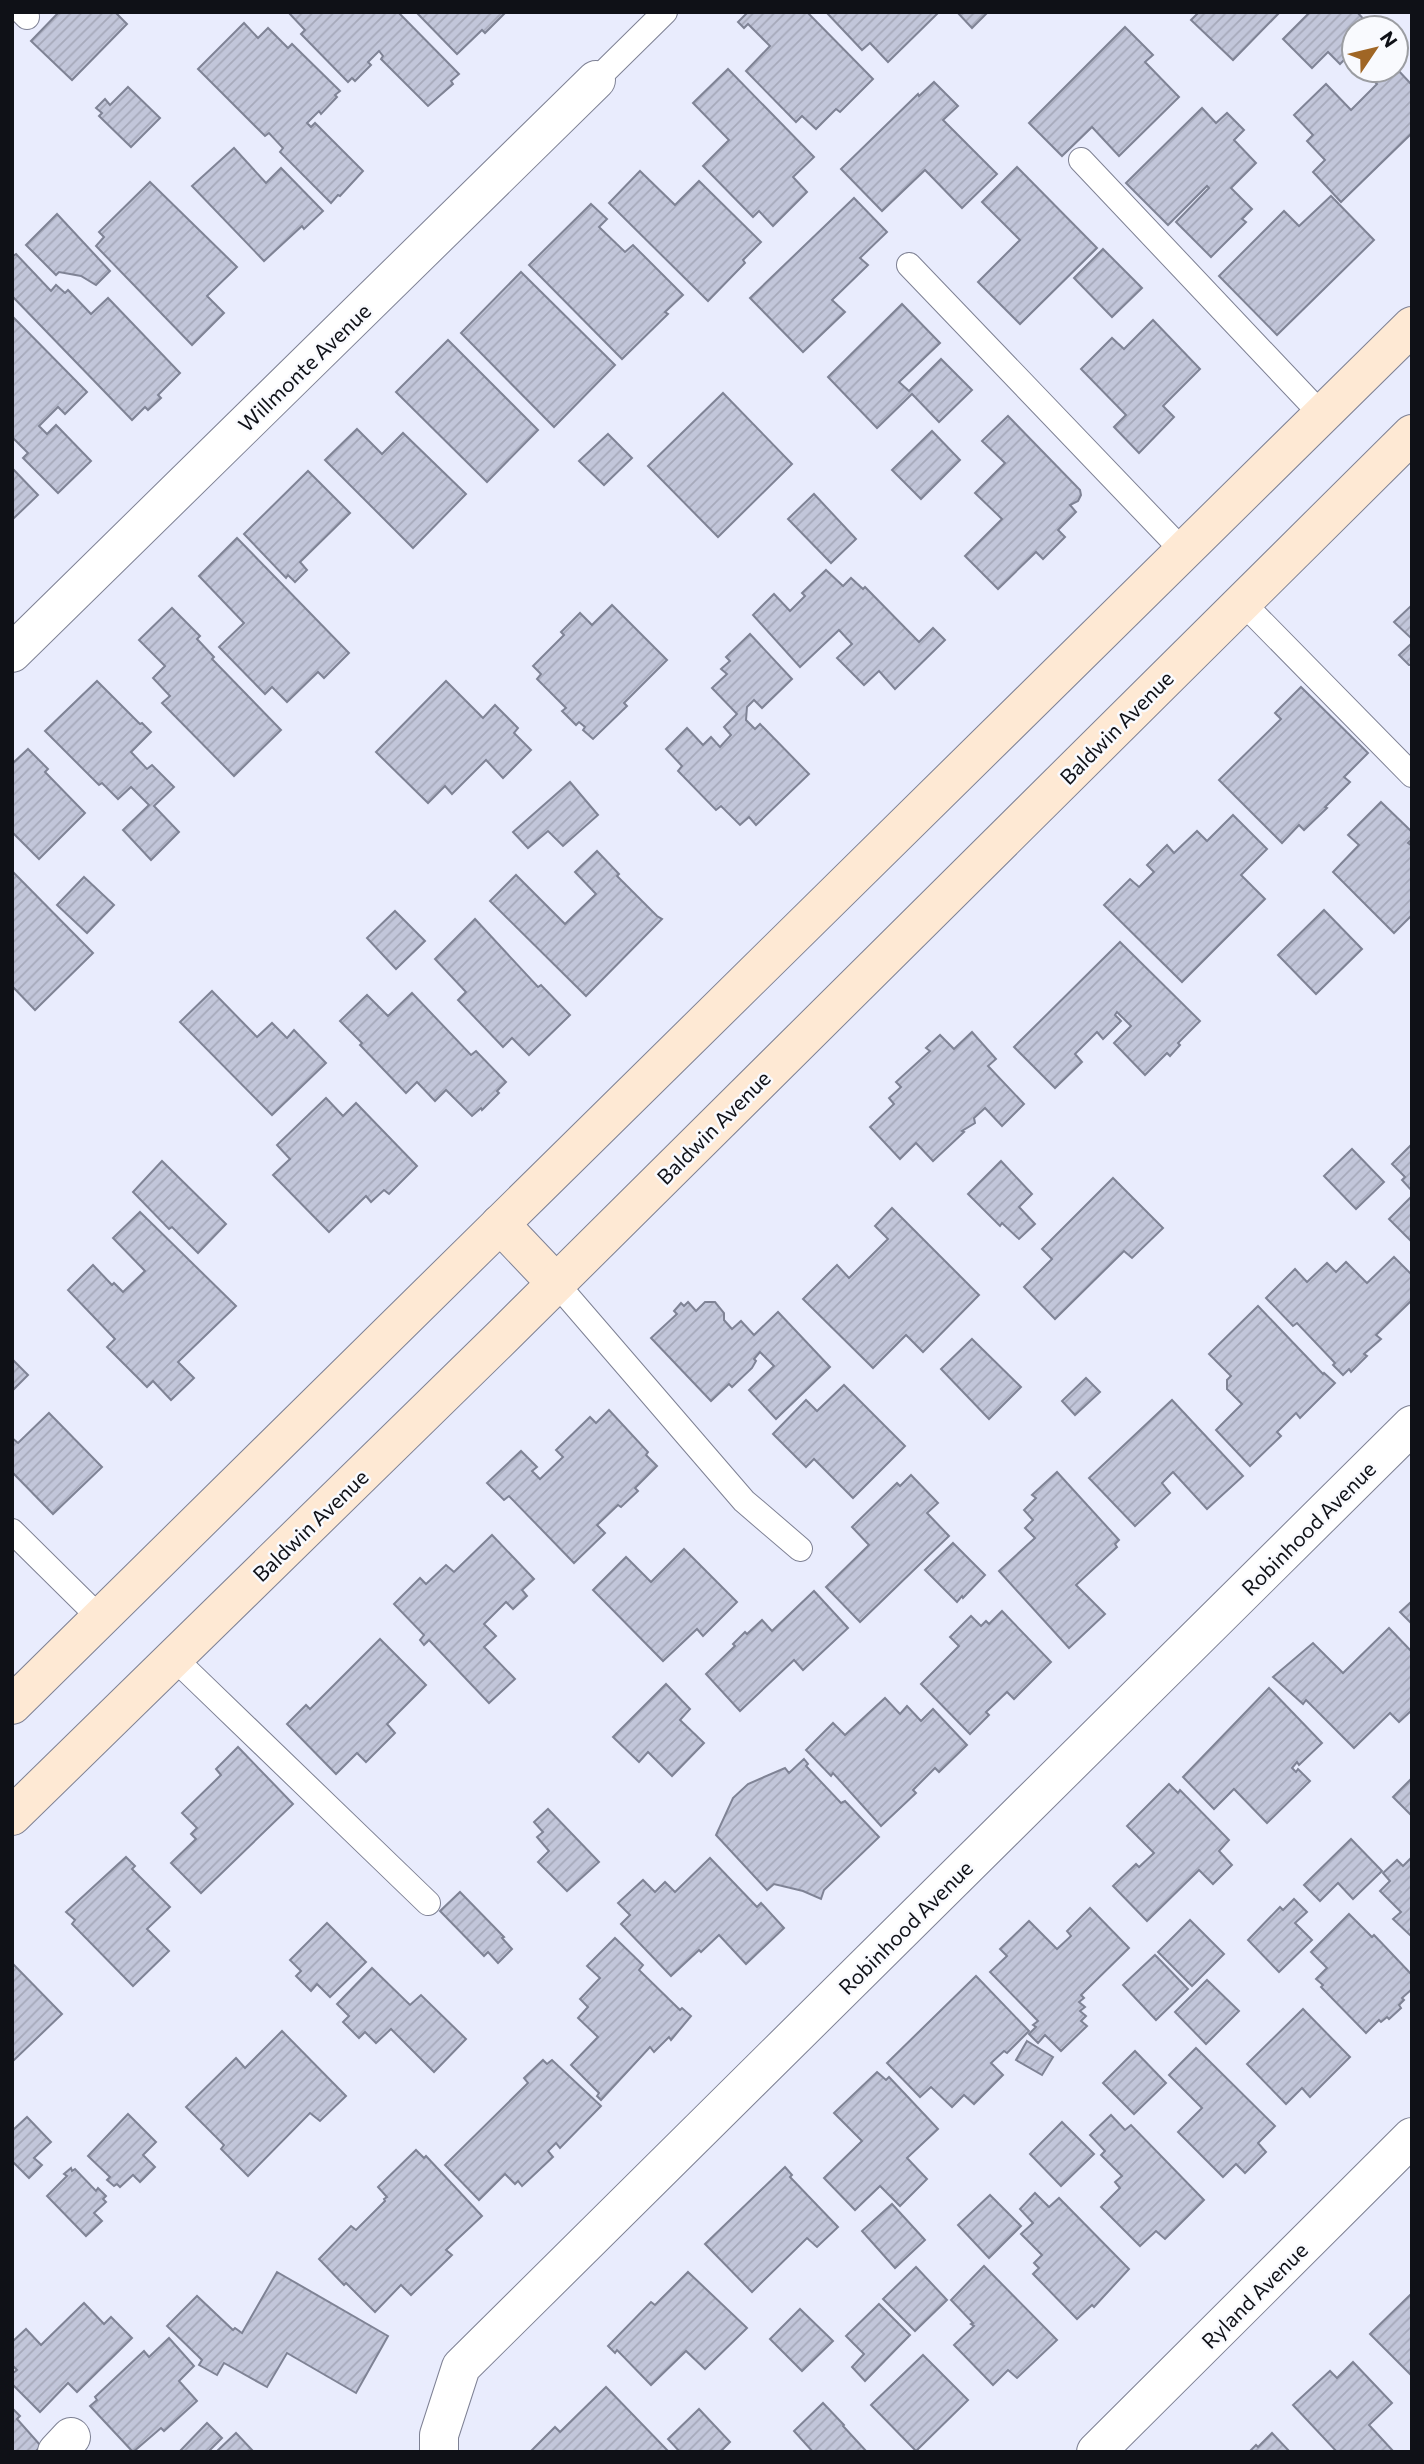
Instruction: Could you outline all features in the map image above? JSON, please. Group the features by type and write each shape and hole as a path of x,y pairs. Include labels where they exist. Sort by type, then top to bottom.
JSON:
{"main road":[{"path":"12,1705 1412,326"},
{"name":"Baldwin Avenue","path":"12,1816 555,1283 1412,434"},
{"path":"500,1224 555,1283"}],"street":[{"name":"Willmonte Avenue","path":"12,653 596,80"},
{"name":"Robinhood Avenue","path":"439,2452 439,2435 461,2367 1412,1425"},
{"name":"Ryland Avenue","path":"1096,2452 1412,2137"}],"lane":[{"path":"596,80 665,12"},
{"path":"1081,160 1322,415"},
{"path":"909,265 1184,551"},
{"path":"1242,603 1412,775"},
{"path":"555,1283 744,1501 800,1549"},
{"path":"12,1531 100,1618"},
{"path":"174,1658 428,1903"}],"building":[{"path":"59,12 115,12 127,24 72,80 31,41"},
{"path":"288,12 398,12 459,74 451,81 453,84 428,106 381,59 383,56 379,51 368,62 371,65 355,81 352,78 348,82 301,34 305,30"},
{"path":"416,12 506,12 485,33 482,30 457,54"},
{"path":"748,12 807,12 873,79 840,112 836,109 816,129 802,116 796,122 746,71 770,46 748,24 744,28 738,22"},
{"path":"826,12 939,12 888,62 870,43 862,50"},
{"path":"957,12 988,12 972,28"},
{"path":"1199,12 1280,12 1233,60 1191,20"},
{"path":"1310,12 1359,14 1340,14 1340,64 1328,52 1312,68 1283,39"},
{"path":"244,23 258,38 268,28 288,48 292,44 340,91 321,114 319,111 307,123 311,127 315,123 363,171 331,203 280,152 283,148 269,133 265,136 198,69"},
{"path":"1125,27 1153,55 1145,62 1179,97 1119,156 1092,127 1062,156 1029,123"},
{"path":"728,69 814,157 793,177 807,192 773,226 759,211 753,217 703,166 729,140 693,103"},
{"path":"934,82 958,106 943,120 997,174 962,208 925,170 882,211 841,169 918,94 919,96"},
{"path":"1326,84 1351,110 1377,84 1412,85 1412,137 1410,135 1341,202 1313,172 1325,160 1307,141 1313,135 1294,115"},
{"path":"128,87 160,118 131,147 99,116 102,113 96,108 105,99 110,105"},
{"path":"1202,108 1216,123 1227,113 1244,130 1234,140 1256,163 1231,188 1252,209 1242,219 1246,222 1211,257 1176,222 1209,188 1207,186 1168,225 1126,183"},
{"path":"234,148 266,183 281,168 323,211 304,229 302,226 264,261 192,186"},
{"path":"1017,167 1097,248 1020,324 978,282 1020,240 982,202"},
{"path":"640,171 675,205 699,181 761,242 743,260 745,263 708,301 609,203"},
{"path":"150,182 237,267 207,296 224,313 192,345 96,246 104,237 99,232"},
{"path":"1331,196 1374,240 1277,335 1219,276 1284,211 1299,226"},
{"path":"854,198 887,232 860,258 868,265 832,300 845,312 803,352 750,298"},
{"path":"591,204 607,219 599,227 625,252 633,245 683,295 665,312 668,314 622,359 529,265"},
{"path":"57,214 110,271 96,285 81,276 59,272 56,275 26,245"},
{"path":"1103,249 1142,288 1112,317 1074,278"},
{"path":"16,254 51,291 56,285 65,293 68,290 91,314 108,298 180,373 158,395 161,398 148,410 145,407 132,420 12,296 12,257"},
{"path":"521,272 615,365 554,427 461,333"},
{"path":"902,304 940,343 899,382 909,391 941,359 972,390 939,422 912,394 877,428 828,377"},
{"path":"12,316 87,392 65,414 58,407 39,426 47,434 56,425 91,461 58,493 23,458 28,453 12,437"},
{"path":"1153,320 1200,369 1163,406 1174,417 1139,453 1114,427 1126,415 1081,369 1112,338 1124,349"},
{"path":"448,340 538,430 487,482 396,392"},
{"path":"723,393 792,464 718,537 648,466"},
{"path":"1008,416 1080,490 1081,495 1078,501 1070,505 1076,512 1058,530 1065,537 1043,559 1036,552 998,589 965,556 1002,519 975,493 1005,463 982,441"},
{"path":"357,429 382,454 403,433 466,494 413,548 325,460"},
{"path":"932,431 960,460 921,499 892,470"},
{"path":"608,434 632,458 604,485 579,461"},
{"path":"12,468 38,495 12,520"},
{"path":"308,471 350,513 300,562 307,570 295,582 288,575 286,578 244,534"},
{"path":"814,494 856,539 831,563 788,519"},
{"path":"237,538 349,653 324,678 318,672 287,702 272,687 265,694 219,647 244,623 199,576"},
{"path":"826,570 843,586 851,578 863,589 865,587 919,642 933,628 945,640 895,689 879,671 864,685 837,658 852,644 839,630 800,667 753,615 774,594 790,611 805,596 802,593"},
{"path":"612,605 667,660 624,703 627,706 593,739 583,730 585,727 579,722 576,725 562,711 566,708 537,679 541,674 533,666 564,635 561,632 580,613 592,625"},
{"path":"1412,605 1412,639 1394,622"},
{"path":"172,608 200,636 197,639 214,657 212,659 281,730 234,776 162,703 170,696 153,678 165,666 139,640"},
{"path":"750,634 792,679 762,708 754,700 747,707 746,720 755,729 760,724 809,774 756,825 749,817 740,825 721,806 716,810 678,771 682,766 666,749 687,728 703,745 711,737 720,747 731,735 724,727 737,714 712,688 727,674 721,669 730,661 726,657"},
{"path":"1412,643 1412,665 1409,665 1399,655"},
{"path":"97,681 151,732 131,752 147,769 152,765 174,787 154,806 179,832 151,860 123,830 149,805 131,787 118,799 102,783 99,785 45,731"},
{"path":"446,681 483,718 495,705 518,728 514,733 531,750 503,778 486,760 452,794 445,786 428,803 376,752"},
{"path":"1301,687 1368,753 1344,777 1350,782 1325,807 1327,808 1304,830 1299,825 1282,843 1219,780 1281,719 1275,713"},
{"path":"28,749 48,769 45,772 85,813 39,859 12,832 12,764"},
{"path":"570,782 598,815 563,846 548,831 528,848 513,832"},
{"path":"1381,802 1412,832 1412,839 1408,843 1412,846 1412,915 1394,933 1333,872 1359,845 1348,835"},
{"path":"1233,815 1267,849 1241,875 1265,899 1182,982 1104,905 1130,879 1139,887 1154,872 1147,865 1167,845 1174,853 1197,831 1207,841"},
{"path":"597,851 619,874 617,876 662,919 586,996 490,901 516,875 565,924 596,894 575,872"},
{"path":"12,871 93,953 35,1010 12,986"},
{"path":"84,877 114,905 87,933 57,905"},
{"path":"1324,910 1362,949 1316,994 1278,955"},
{"path":"395,911 425,941 396,969 367,938"},
{"path":"475,919 538,987 541,985 570,1015 529,1055 512,1038 503,1047 458,1000 466,992 435,959"},
{"path":"1120,942 1200,1021 1178,1043 1180,1045 1170,1056 1167,1053 1145,1075 1114,1043 1131,1026 1117,1012 1115,1015 1121,1021 1103,1039 1097,1032 1075,1054 1082,1062 1055,1088 1014,1047"},
{"path":"212,991 257,1037 272,1023 287,1038 294,1030 326,1063 272,1115 180,1022"},
{"path":"412,993 471,1055 476,1051 506,1082 482,1110 481,1108 472,1116 446,1090 435,1101 417,1082 406,1093 340,1021 367,995 388,1016"},
{"path":"972,1032 996,1059 988,1066 1024,1104 1002,1126 985,1108 974,1118 975,1123 962,1131 964,1132 933,1161 916,1143 900,1159 870,1127 894,1104 889,1098 901,1087 896,1082 930,1051 926,1048 940,1035 954,1049"},
{"path":"326,1098 343,1116 356,1103 417,1166 389,1194 384,1190 371,1202 366,1196 329,1232 273,1175 290,1159 277,1145"},
{"path":"1412,1144 1412,1191 1402,1180 1405,1177 1392,1164"},
{"path":"1352,1149 1384,1182 1356,1209 1324,1176"},
{"path":"162,1161 226,1224 198,1253 172,1227 169,1229 133,1192"},
{"path":"1001,1161 1032,1194 1019,1207 1035,1224 1019,1239 1002,1223 1000,1226 968,1194"},
{"path":"1113,1178 1163,1228 1132,1258 1124,1251 1055,1319 1024,1287 1052,1259 1042,1249"},
{"path":"1412,1196 1412,1242 1389,1219"},
{"path":"892,1208 979,1295 923,1352 906,1335 873,1368 803,1299 837,1265 849,1278 888,1239 875,1226"},
{"path":"140,1212 236,1306 178,1362 194,1378 171,1400 153,1381 147,1387 107,1347 115,1339 68,1290 93,1265 112,1285 114,1283 123,1292 145,1271 113,1238"},
{"path":"1394,1257 1412,1275 1412,1300 1376,1335 1381,1339 1364,1354 1367,1356 1351,1372 1349,1369 1343,1375 1297,1323 1293,1326 1266,1298 1295,1269 1307,1282 1327,1263 1336,1272 1346,1262 1367,1283"},
{"path":"688,1302 696,1311 705,1302 715,1302 732,1329 741,1321 754,1335 778,1312 830,1367 776,1419 749,1390 774,1366 760,1352 754,1359 756,1361 752,1368 732,1387 729,1384 711,1401 651,1338 677,1314 674,1311 681,1303 684,1306"},
{"path":"1258,1306 1323,1374 1335,1383 1300,1418 1296,1413 1277,1432 1281,1436 1250,1466 1216,1430 1242,1404 1227,1389 1227,1380 1231,1376 1209,1354"},
{"path":"972,1339 1021,1387 989,1419 941,1369"},
{"path":"12,1359 28,1375 12,1391"},
{"path":"1086,1378 1100,1392 1075,1415 1062,1401"},
{"path":"844,1385 905,1446 853,1498 814,1459 806,1467 773,1434 806,1400 817,1411"},
{"path":"1172,1400 1243,1476 1207,1509 1173,1472 1162,1483 1170,1493 1135,1526 1089,1478"},
{"path":"609,1410 648,1452 646,1455 657,1466 635,1488 638,1491 597,1525 605,1533 574,1563 509,1496 504,1500 487,1483 521,1451 537,1467 532,1471 540,1479 563,1457 556,1450 590,1417 596,1423"},
{"path":"49,1413 102,1467 53,1514 12,1472 12,1438 18,1443"},
{"path":"1057,1472 1119,1540 1115,1544 1117,1547 1076,1585 1105,1614 1069,1648 999,1571 1035,1538 1025,1528 1033,1520 1024,1510 1036,1498 1032,1495"},
{"path":"911,1475 938,1503 927,1513 949,1536 860,1622 826,1587 869,1545 852,1527 897,1483 900,1486"},
{"path":"492,1535 534,1579 522,1590 527,1596 513,1609 506,1602 484,1624 496,1636 484,1647 515,1679 489,1703 429,1640 424,1645 420,1640 424,1635 394,1604 420,1578 426,1584 446,1565 454,1572"},
{"path":"953,1543 985,1575 957,1602 925,1570"},
{"path":"684,1549 737,1602 703,1636 697,1629 663,1661 593,1590 626,1557 651,1582"},
{"path":"814,1591 848,1628 803,1670 794,1660 740,1711 706,1674 735,1646 733,1644 745,1632 747,1634 762,1620 772,1631"},
{"path":"1412,1601 1412,1624 1400,1612"},
{"path":"1002,1611 1051,1662 1014,1699 1007,1692 986,1712 989,1715 970,1734 921,1684 959,1646 950,1637 971,1616 981,1626 986,1621 989,1624"},
{"path":"1389,1628 1412,1652 1412,1710 1399,1722 1390,1713 1354,1748 1306,1700 1303,1704 1273,1677 1313,1643 1343,1673"},
{"path":"380,1639 426,1685 387,1724 395,1733 366,1762 357,1753 336,1774 287,1724 306,1705 310,1709"},
{"path":"666,1684 690,1709 680,1720 704,1743 672,1776 648,1752 639,1762 613,1737"},
{"path":"1269,1688 1322,1743 1299,1765 1297,1762 1292,1768 1296,1772 1298,1769 1310,1781 1267,1823 1234,1789 1214,1809 1183,1777"},
{"path":"885,1698 900,1714 907,1706 921,1721 933,1709 967,1745 939,1772 935,1768 913,1790 916,1793 881,1826 833,1773 831,1776 806,1750 833,1723 845,1735"},
{"path":"238,1747 293,1804 201,1893 171,1863 196,1839 191,1834 197,1828 182,1813 221,1775 216,1769"},
{"path":"804,1759 808,1764 806,1766 841,1803 845,1801 879,1837 824,1890 821,1899 803,1891 774,1884 767,1890 716,1835 733,1798 748,1784 785,1768 789,1773"},
{"path":"1412,1778 1412,1816 1393,1797"},
{"path":"1169,1784 1178,1793 1180,1790 1229,1840 1219,1851 1232,1865 1213,1884 1199,1870 1147,1921 1113,1886 1136,1864 1139,1867 1154,1853 1127,1826"},
{"path":"548,1809 599,1862 567,1891 538,1862 549,1851 537,1837 543,1832 534,1822"},
{"path":"1351,1839 1382,1871 1353,1899 1338,1883 1320,1901 1304,1885"},
{"path":"126,1857 135,1866 132,1869 170,1907 147,1929 169,1951 133,1986 72,1924 75,1920 66,1912"},
{"path":"1412,1857 1412,1937 1393,1919 1401,1912 1380,1891 1390,1881 1383,1873 1397,1860 1403,1866"},
{"path":"710,1858 757,1907 761,1903 784,1928 746,1964 719,1935 671,1976 621,1924 630,1915 618,1903 643,1880 655,1892 665,1882 675,1892"},
{"path":"460,1892 504,1937 502,1938 512,1949 498,1963 488,1952 484,1956 440,1911"},
{"path":"1294,1899 1307,1912 1295,1923 1312,1940 1279,1972 1248,1940 1280,1907 1283,1910"},
{"path":"1090,1908 1129,1948 1081,1995 1084,1998 1079,2002 1085,2007 1080,2011 1086,2016 1081,2021 1087,2026 1061,2051 1045,2035 1038,2043 1029,2034 1038,2021 990,1972 1007,1956 1000,1949 1029,1921 1057,1949 1071,1936 1067,1931"},
{"path":"1349,1914 1372,1937 1374,1935 1412,1975 1412,1989 1402,1998 1404,2000 1399,2005 1401,2008 1389,2019 1387,2017 1381,2022 1379,2020 1366,2033 1321,1987 1323,1985 1316,1979 1327,1968 1311,1952"},
{"path":"1190,1920 1224,1954 1192,1986 1158,1952"},
{"path":"327,1923 366,1962 330,1997 317,1984 311,1991 296,1976 301,1971 290,1960"},
{"path":"615,1938 643,1965 639,1970 680,2010 682,2008 691,2016 671,2040 669,2037 654,2052 650,2047 601,2100 597,2096 599,2093 571,2065 598,2037 578,2018 588,2007 580,1999 600,1978 587,1966"},
{"path":"1155,1955 1188,1989 1156,2020 1123,1985"},
{"path":"14,1965 62,2014 12,2062 12,1967"},
{"path":"372,1968 410,2005 421,1995 466,2039 434,2072 391,2029 376,2043 365,2032 359,2038 343,2022 349,2016 337,2004"},
{"path":"976,1976 1029,2031 1007,2053 1004,2051 991,2063 1003,2075 974,2104 964,2095 952,2107 931,2087 920,2097 887,2063"},
{"path":"1207,1980 1239,2011 1206,2044 1175,2012"},
{"path":"1303,2009 1350,2057 1310,2097 1302,2088 1286,2104 1247,2064"},
{"path":"282,2031 346,2096 320,2121 310,2113 248,2176 221,2149 224,2145 186,2107 236,2058 245,2068"},
{"path":"1027,2041 1053,2057 1042,2075 1016,2060"},
{"path":"1196,2048 1275,2126 1258,2143 1266,2152 1245,2173 1236,2164 1223,2177 1178,2132 1202,2108 1169,2075"},
{"path":"1135,2051 1166,2083 1134,2114 1103,2083"},
{"path":"543,2060 547,2064 552,2060 601,2106 560,2148 556,2143 548,2151 553,2157 522,2186 518,2181 515,2184 505,2174 479,2200 445,2165 528,2083 524,2078"},
{"path":"877,2072 886,2080 889,2077 938,2129 907,2158 927,2179 900,2206 880,2186 855,2210 824,2178 862,2141 834,2113"},
{"path":"128,2114 156,2142 143,2155 155,2167 140,2182 133,2175 120,2187 107,2180 110,2177 88,2156"},
{"path":"1111,2115 1125,2130 1131,2125 1204,2200 1165,2239 1156,2231 1140,2246 1101,2207 1120,2188 1115,2182 1122,2176 1101,2155 1105,2151 1090,2135"},
{"path":"27,2117 51,2142 34,2158 42,2165 29,2178 12,2161 12,2131"},
{"path":"1062,2122 1094,2154 1061,2186 1030,2154"},
{"path":"416,2150 424,2158 426,2156 482,2216 446,2250 452,2255 411,2295 401,2285 375,2312 319,2259 351,2226 356,2230 385,2201 387,2197 378,2187"},
{"path":"785,2167 792,2175 790,2177 838,2227 817,2247 807,2238 752,2292 705,2244"},
{"path":"71,2168 96,2191 98,2188 106,2196 103,2199 106,2202 94,2213 102,2221 86,2236 47,2196 67,2176 64,2174"},
{"path":"1035,2193 1049,2207 1059,2198 1129,2269 1094,2307 1092,2305 1077,2319 1033,2274 1039,2268 1034,2263 1042,2255 1021,2234 1033,2223 1020,2209"},
{"path":"990,2195 1021,2226 989,2258 958,2225"},
{"path":"892,2204 925,2240 895,2268 862,2231"},
{"path":"984,2266 1057,2340 1017,2378 1008,2370 993,2385 954,2345 974,2326 951,2300"},
{"path":"916,2267 947,2300 915,2331 883,2299"},
{"path":"277,2272 388,2336 356,2393 287,2353 267,2387 224,2363 217,2375 199,2365 202,2360 167,2326 197,2296 233,2330 235,2328 242,2333"},
{"path":"688,2272 747,2328 705,2369 686,2351 651,2385 617,2350 615,2353 608,2346 651,2302 655,2305"},
{"path":"1412,2293 1412,2376 1370,2334"},
{"path":"84,2303 104,2324 111,2317 132,2338 77,2392 68,2383 40,2412 12,2384 12,2374 17,2370 12,2365 12,2342 26,2329 41,2345"},
{"path":"879,2304 910,2335 865,2381 852,2367 864,2354 846,2336"},
{"path":"800,2309 833,2341 802,2371 770,2339"},
{"path":"169,2338 194,2366 179,2381 197,2401 164,2431 161,2428 133,2452 90,2406 97,2400 95,2397 144,2351 149,2357"},
{"path":"923,2355 968,2400 916,2451 871,2405"},
{"path":"1353,2362 1392,2403 1369,2425 1394,2452 1337,2452 1293,2405 1330,2371 1337,2378"},
{"path":"606,2387 669,2452 530,2452 555,2427 560,2432"},
{"path":"823,2403 867,2452 813,2452 794,2431"},
{"path":"12,2408 20,2416 17,2419 41,2446 35,2452 12,2452"},
{"path":"699,2409 730,2442 720,2452 680,2452 668,2439"},
{"path":"207,2423 222,2438 208,2452 179,2452"},
{"path":"236,2433 254,2452 216,2452"},
{"path":"1272,2433 1290,2452 1249,2452 1256,2445 1258,2447"}]}
